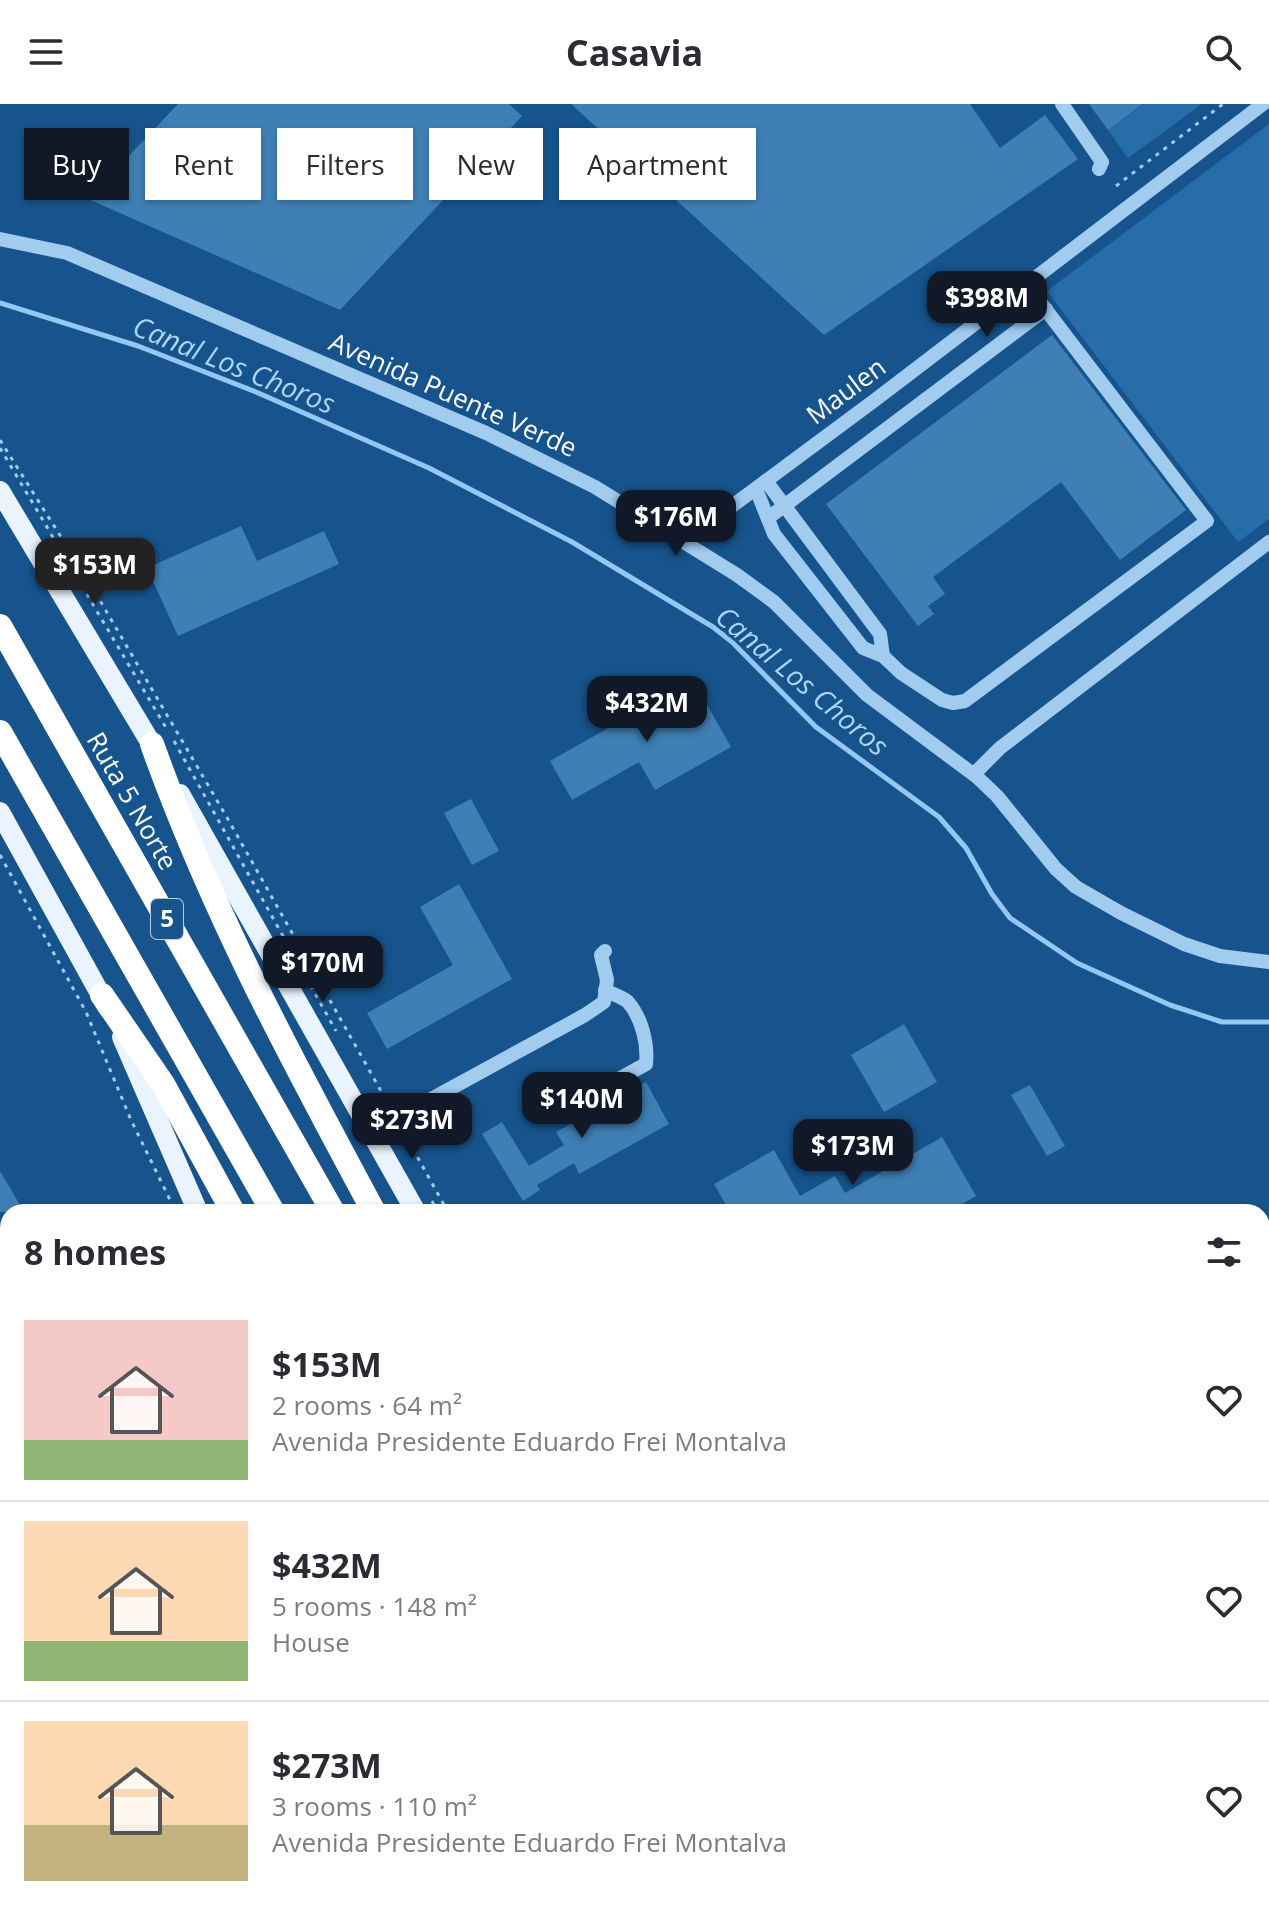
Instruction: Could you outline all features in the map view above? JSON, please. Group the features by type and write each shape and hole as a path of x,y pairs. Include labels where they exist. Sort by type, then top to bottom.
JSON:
{"highway":[{"name":"Ruta 5 Norte","path":"0,626 328,1204"},
{"name":"5","path":"0,732 268,1204"},
{"path":"152,744 192,852 233,944 298,1073 370,1204"},
{"path":"102,995 163,1084 229,1204"}],"main road":[{"path":"0,491 7,518 152,744 412,1204"},
{"path":"0,812 102,995 194,1204"}],"street":[{"path":"1062,104 1102,162 1099,169"},
{"name":"Maulen","path":"685,541 1263,104"},
{"name":"Avenida Puente Verde","path":"0,239 67,253 486,433 595,487 685,541 774,602 867,695 974,774 997,796 1056,869 1088,895 1193,947 1239,960 1269,962"},
{"path":"761,485 774,534 863,648 883,656 901,673 942,700 953,703 965,701 1207,521 1027,285"},
{"path":"768,518 1046,309"},
{"path":"761,485 785,506 880,634 883,656"},
{"path":"974,774 1000,748 1269,542"},
{"path":"371,1132 604,1002 607,980 601,955 605,951"},
{"path":"550,1117 646,1064 643,1031 627,1001 605,990"}],"path":[{"path":"1116,186 1223,104"},
{"path":"0,440 88,580 222,807 444,1204"},
{"path":"0,846 105,1041"},
{"path":"0,855 86,1012 131,1120 172,1204"},
{"path":"139,1123 179,1204"}],"shaded area":[{"path":"1144,104 1202,104 1128,158 1108,130"},
{"path":"1269,124 1269,519 1238,542 1047,291"}],"building":[{"path":"178,104 509,104 522,116 511,128 429,128 429,200 443,200 340,310 90,200 129,200 129,156 145,139 145,200 261,200 261,128 155,128"},
{"path":"571,104 970,104 1000,148 1045,115 1078,159 824,335 676,200 756,200 756,128 597,128"},
{"path":"1089,104 1143,104 1108,130"},
{"path":"1052,335 1186,510 1120,560 1061,482 933,577 945,594 928,606 934,614 918,626 826,504"},
{"path":"241,526 257,561 324,531 339,564 178,636 147,568"},
{"path":"693,680 731,747 655,790 639,762 572,800 550,761"},
{"path":"471,799 499,851 472,865 444,813"},
{"path":"459,884 512,979 387,1049 367,1013 453,965 420,907"},
{"path":"904,1024 937,1082 884,1112 851,1055"},
{"path":"646,1082 669,1124 579,1174 574,1163 537,1185 540,1190 523,1201 482,1134 502,1122 529,1166 564,1145 556,1132"},
{"path":"1030,1085 1065,1146 1047,1156 1011,1095"},
{"path":"942,1137 976,1196 962,1204 725,1204 714,1184 774,1150 800,1196 835,1176 845,1193"},
{"path":"0,1171 19,1204 0,1204"}],"waterway":[{"name":"Canal Los Choros","path":"0,303 138,346 256,392 429,468 572,542 713,627 732,642 816,727 939,817 966,848 992,894 1010,918 1077,963 1170,1005 1222,1022 1269,1022"}]}
